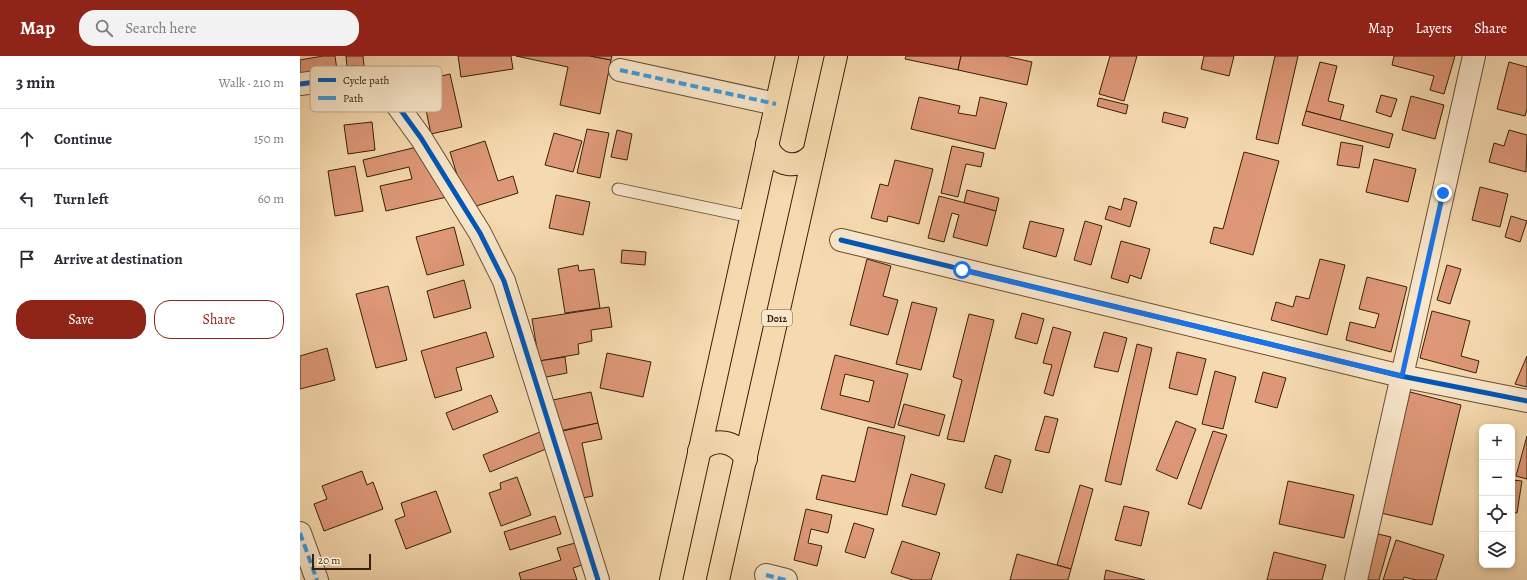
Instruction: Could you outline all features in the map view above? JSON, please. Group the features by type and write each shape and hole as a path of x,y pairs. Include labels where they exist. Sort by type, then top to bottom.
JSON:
{"highway":[{"path":"671,580 787,56"},
{"name":"D012","path":"718,580 836,56"},
{"path":"768,144 773,157 785,164 802,163 809,159 814,153"},
{"path":"699,451 711,443 725,442 738,448 746,459"}],"street":[{"path":"1356,580 1474,56"},
{"path":"620,70 776,104"},
{"path":"300,84 310,83"},
{"path":"402,112 421,138 480,233 504,281 598,580"},
{"path":"841,240 1402,376 1527,401"},
{"path":"300,533 317,580"}],"lane":[{"path":"618,189 751,217"}],"building":[{"path":"323,56 335,56 336,66 310,66 310,74 300,76 300,60"},
{"path":"346,56 363,56 364,66 347,66"},
{"path":"458,56 511,56 513,69 461,77"},
{"path":"516,56 590,56 611,60 600,114 560,105 568,67"},
{"path":"590,56 612,56 611,60"},
{"path":"906,56 961,56 958,70 905,59"},
{"path":"961,56 1005,56 1032,62 1027,85 958,70"},
{"path":"1110,56 1137,56 1124,101 1099,94"},
{"path":"1204,56 1234,56 1229,76 1201,69"},
{"path":"1275,56 1298,56 1278,144 1256,139"},
{"path":"1394,56 1455,56 1444,94 1430,90 1434,76 1392,65"},
{"path":"1320,62 1337,66 1328,101 1344,105 1340,120 1306,111"},
{"path":"1509,62 1527,67 1527,109 1525,116 1497,109"},
{"path":"450,74 462,127 431,134 426,112 442,112 442,76"},
{"path":"1381,95 1397,99 1391,117 1376,112"},
{"path":"1411,96 1444,105 1435,139 1402,130"},
{"path":"919,97 960,106 958,113 976,116 980,97 1007,103 995,149 911,129"},
{"path":"1099,98 1128,105 1126,114 1097,106"},
{"path":"1306,111 1393,134 1389,148 1302,125"},
{"path":"1164,112 1188,118 1185,128 1162,122"},
{"path":"372,122 375,150 348,154 344,125"},
{"path":"587,129 609,133 600,178 577,173"},
{"path":"617,130 632,134 627,160 611,157"},
{"path":"1509,130 1527,135 1526,172 1489,162 1494,143 1504,146"},
{"path":"554,133 582,141 573,172 545,165"},
{"path":"485,141 498,181 513,176 518,193 470,208 466,204 450,152"},
{"path":"1341,142 1363,146 1359,168 1337,165"},
{"path":"952,146 984,153 981,167 966,164 958,197 941,193"},
{"path":"417,147 447,197 386,211 380,186 412,179 409,167 367,177 363,160"},
{"path":"1244,152 1279,161 1253,255 1210,243 1214,227 1223,229"},
{"path":"1374,159 1416,169 1408,202 1366,192"},
{"path":"895,160 933,169 919,224 888,216 887,222 871,218 880,184 888,186"},
{"path":"355,166 363,211 335,216 328,171"},
{"path":"1480,187 1508,194 1500,227 1472,220"},
{"path":"967,190 999,198 996,211 964,203"},
{"path":"556,195 590,202 583,235 549,228"},
{"path":"939,196 996,211 987,246 953,237 959,215 952,213 944,242 928,238"},
{"path":"1124,198 1137,202 1130,227 1105,219 1109,206 1121,210"},
{"path":"1511,216 1527,221 1520,242 1505,237"},
{"path":"1030,221 1064,229 1056,257 1023,248"},
{"path":"1085,221 1102,226 1091,265 1074,260"},
{"path":"454,227 464,265 427,275 416,237"},
{"path":"1121,241 1150,249 1141,279 1130,275 1128,283 1111,278"},
{"path":"622,250 646,252 645,265 621,263"},
{"path":"867,259 891,266 883,296 898,300 888,335 850,325"},
{"path":"1320,259 1345,265 1327,335 1271,320 1276,302 1293,307 1296,296 1309,299"},
{"path":"578,265 579,271 594,269 600,308 565,313 558,269"},
{"path":"1447,265 1461,269 1450,304 1437,300"},
{"path":"1367,277 1407,287 1391,352 1346,340 1350,322 1375,328 1379,314 1359,309"},
{"path":"464,280 471,308 434,318 427,291"},
{"path":"388,286 407,360 376,368 356,294"},
{"path":"912,302 937,308 921,370 896,364"},
{"path":"609,307 612,327 591,330 592,341 578,344 579,354 539,361 532,319"},
{"path":"1432,311 1470,321 1461,356 1479,361 1476,373 1420,358"},
{"path":"1022,313 1044,319 1037,344 1015,338"},
{"path":"969,314 994,320 964,442 947,439 962,380 953,377"},
{"path":"1053,327 1071,332 1053,396 1044,393 1052,365 1043,363"},
{"path":"486,332 494,357 456,368 462,390 435,398 421,351"},
{"path":"1104,332 1127,338 1118,372 1094,367"},
{"path":"1137,344 1152,348 1121,485 1105,481"},
{"path":"327,348 335,380 300,389 300,356"},
{"path":"1177,352 1206,359 1197,395 1169,388"},
{"path":"607,353 651,362 643,397 600,388"},
{"path":"835,355 908,374 894,428 821,409","holes":["845,374 874,381 869,402 840,395"]},
{"path":"1527,356 1527,387 1515,384"},
{"path":"565,357 567,373 541,378 539,361"},
{"path":"1215,371 1236,377 1223,429 1202,424"},
{"path":"1263,372 1286,378 1277,408 1255,402"},
{"path":"591,392 598,423 559,431 553,400"},
{"path":"1410,392 1461,405 1432,525 1381,513"},
{"path":"491,395 498,412 453,430 446,413"},
{"path":"904,404 945,415 939,436 898,425"},
{"path":"1045,416 1058,419 1049,453 1035,450"},
{"path":"1176,421 1196,429 1177,479 1156,470"},
{"path":"598,423 602,439 582,443 593,496 578,499 563,431"},
{"path":"868,427 905,436 887,515 816,499 822,475 855,482"},
{"path":"1213,431 1227,435 1201,509 1188,504"},
{"path":"540,432 546,449 490,472 483,455"},
{"path":"1527,436 1527,479 1516,476"},
{"path":"995,455 1011,460 1002,493 985,488"},
{"path":"362,471 367,485 373,482 383,509 324,531 314,504 327,499 322,486"},
{"path":"911,474 945,484 936,515 902,506"},
{"path":"517,477 531,515 501,526 489,493 501,489 500,483"},
{"path":"1515,480 1522,481 1517,513 1515,513"},
{"path":"1288,481 1354,495 1344,538 1279,524"},
{"path":"1080,485 1093,489 1071,569 1057,565"},
{"path":"436,491 451,532 406,549 395,520 405,516 401,503"},
{"path":"1124,506 1149,512 1141,546 1115,540"},
{"path":"806,509 832,515 828,533 811,529 808,543 822,546 817,566 794,560"},
{"path":"555,516 561,534 510,550 504,532"},
{"path":"854,523 874,529 865,558 845,552"},
{"path":"1378,534 1391,537 1379,580 1366,580"},
{"path":"1396,540 1444,555 1436,580 1416,580 1404,577 1403,580 1383,580"},
{"path":"902,541 940,553 931,580 913,580 891,573"},
{"path":"575,543 582,565 573,568 577,580 521,580 519,573 561,560 557,548"},
{"path":"1274,552 1326,565 1322,580 1267,580"},
{"path":"1017,554 1071,569 1068,580 1010,580"},
{"path":"1106,570 1145,580 1104,580"}],"marked path":[{"path":"620,70 776,104"},
{"path":"300,533 317,580"},
{"path":"766,575 786,580"}],"cycle path":[{"path":"300,84 310,83"},
{"path":"402,112 421,138 480,233 504,281 598,580"},
{"path":"841,240 1401,376 1527,401"}],"route":[{"path":"962,270 1402,376 1443,193"}]}
